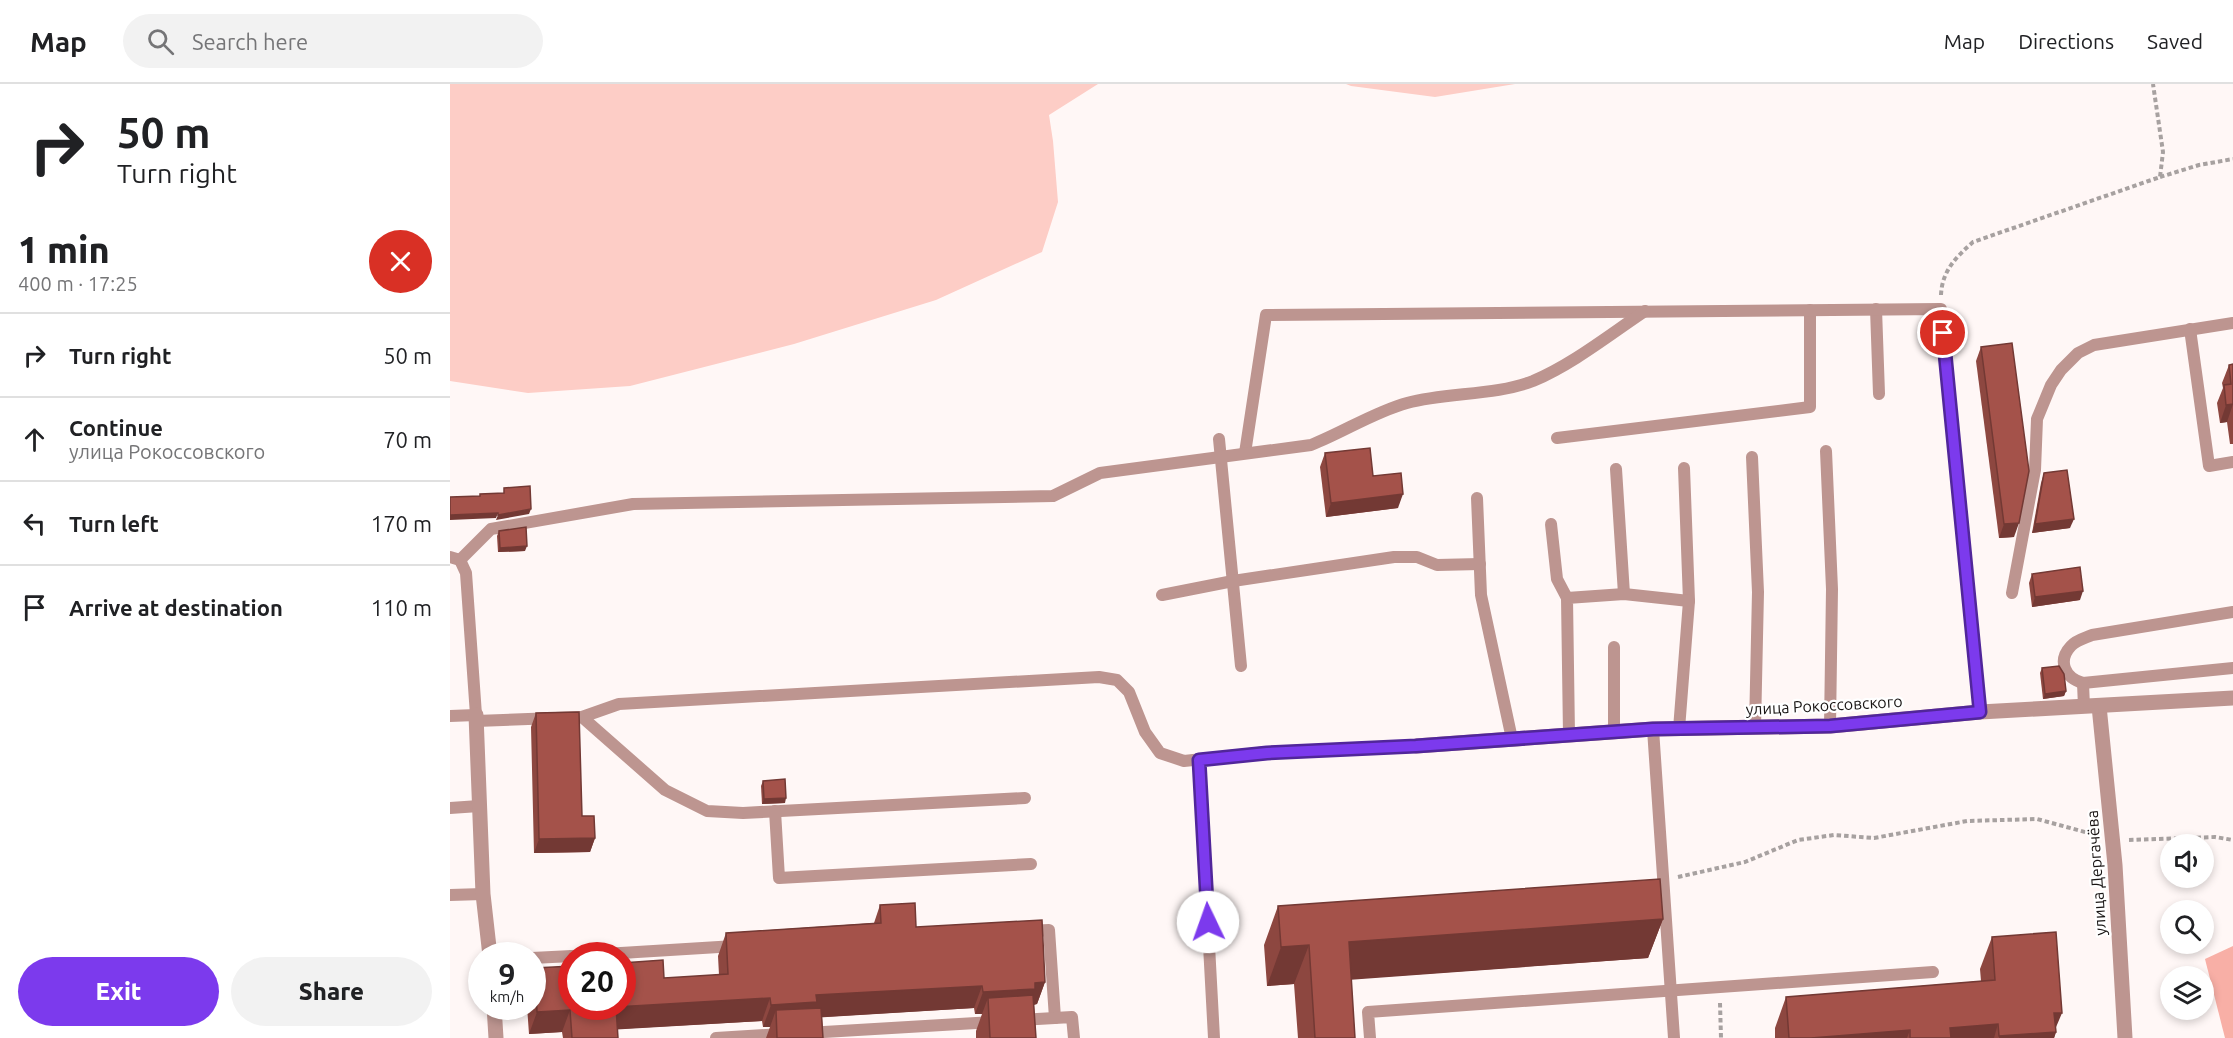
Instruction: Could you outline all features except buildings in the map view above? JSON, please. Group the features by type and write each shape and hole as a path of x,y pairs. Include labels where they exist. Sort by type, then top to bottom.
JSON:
{"street":[{"name":"улица Рокоссовского","path":"1416,746 1653,729 1830,726 1980,712 2233,698"},
{"name":"улица Дергачёва","path":"2092,706 2112,840 2125,1038"},
{"path":"476,718 483,894 488,942"},
{"path":"495,1020 496,1038"}],"lane":[{"path":"1876,309 1879,394"},
{"path":"1245,453 1266,315 1941,309 1980,712"},
{"path":"1557,438 1810,407 1810,310"},
{"path":"476,718 466,573 455,558 491,529 633,504 1053,496 1100,473 1311,445 1340,434 1369,417 1406,403 1446,394 1503,389 1532,381 1563,366 1645,311"},
{"path":"2012,593 2035,470 2037,419 2051,385 2061,370 2078,353 2094,345 2233,323"},
{"path":"2190,329 2209,466 2233,462"},
{"path":"1219,439 1241,666"},
{"path":"1826,451 1832,589 1830,726"},
{"path":"1752,457 1758,592 1755,728"},
{"path":"1679,729 1689,601 1684,468"},
{"path":"1616,469 1624,594"},
{"path":"1477,498 1481,596 1512,739"},
{"path":"1551,525 1557,579 1567,598 1569,735"},
{"path":"1162,595 1233,581 1394,557 1417,557 1437,565 1480,564"},
{"path":"1567,598 1624,594 1689,601"},
{"path":"2233,612 2092,634 2072,644 2066,652 2064,663 2066,675 2083,683 2233,668"},
{"path":"1614,647 1614,732"},
{"path":"450,716 476,718 582,717 619,704 1099,677 1117,680 1130,692 1145,732 1160,753 1184,761 1267,753 1416,746"},
{"path":"2083,683 2092,706"},
{"path":"582,717 665,790 707,811 775,812 1024,798"},
{"path":"1653,729 1657,881 1671,991 1674,1038"},
{"path":"1199,760 1214,1038"},
{"path":"450,808 480,806"},
{"path":"775,812 779,878 1031,864"},
{"path":"450,895 483,894"},
{"path":"1014,932 1049,930 1055,1018"},
{"path":"636,952 749,945"},
{"path":"1370,1038 1368,1012 1933,972"},
{"path":"716,1038 1072,1017 1074,1038"}],"path":[{"path":"2153,84 2163,152 2160,177"},
{"path":"1941,309 1941,290 1947,271 1957,256 1973,242 2160,177 2199,165 2233,159"},
{"path":"1657,881 1745,862 1798,840 1834,835 1874,838 1967,821 2037,819 2112,840 2216,837 2233,840"},
{"path":"1719,987 1721,1038"}],"shaded area":[{"path":"450,84 1098,84 1049,115 1058,202 1042,252 936,300 794,344 630,386 528,393 450,381"},
{"path":"1346,84 1515,84 1435,97"},
{"path":"2233,946 2233,1038 2225,1038 2214,995 2214,966 2207,966 2205,959"}],"route":[{"path":"1208,922 1199,760 1267,753 1416,746 1653,729 1830,726 1980,712 1943,333"}]}
